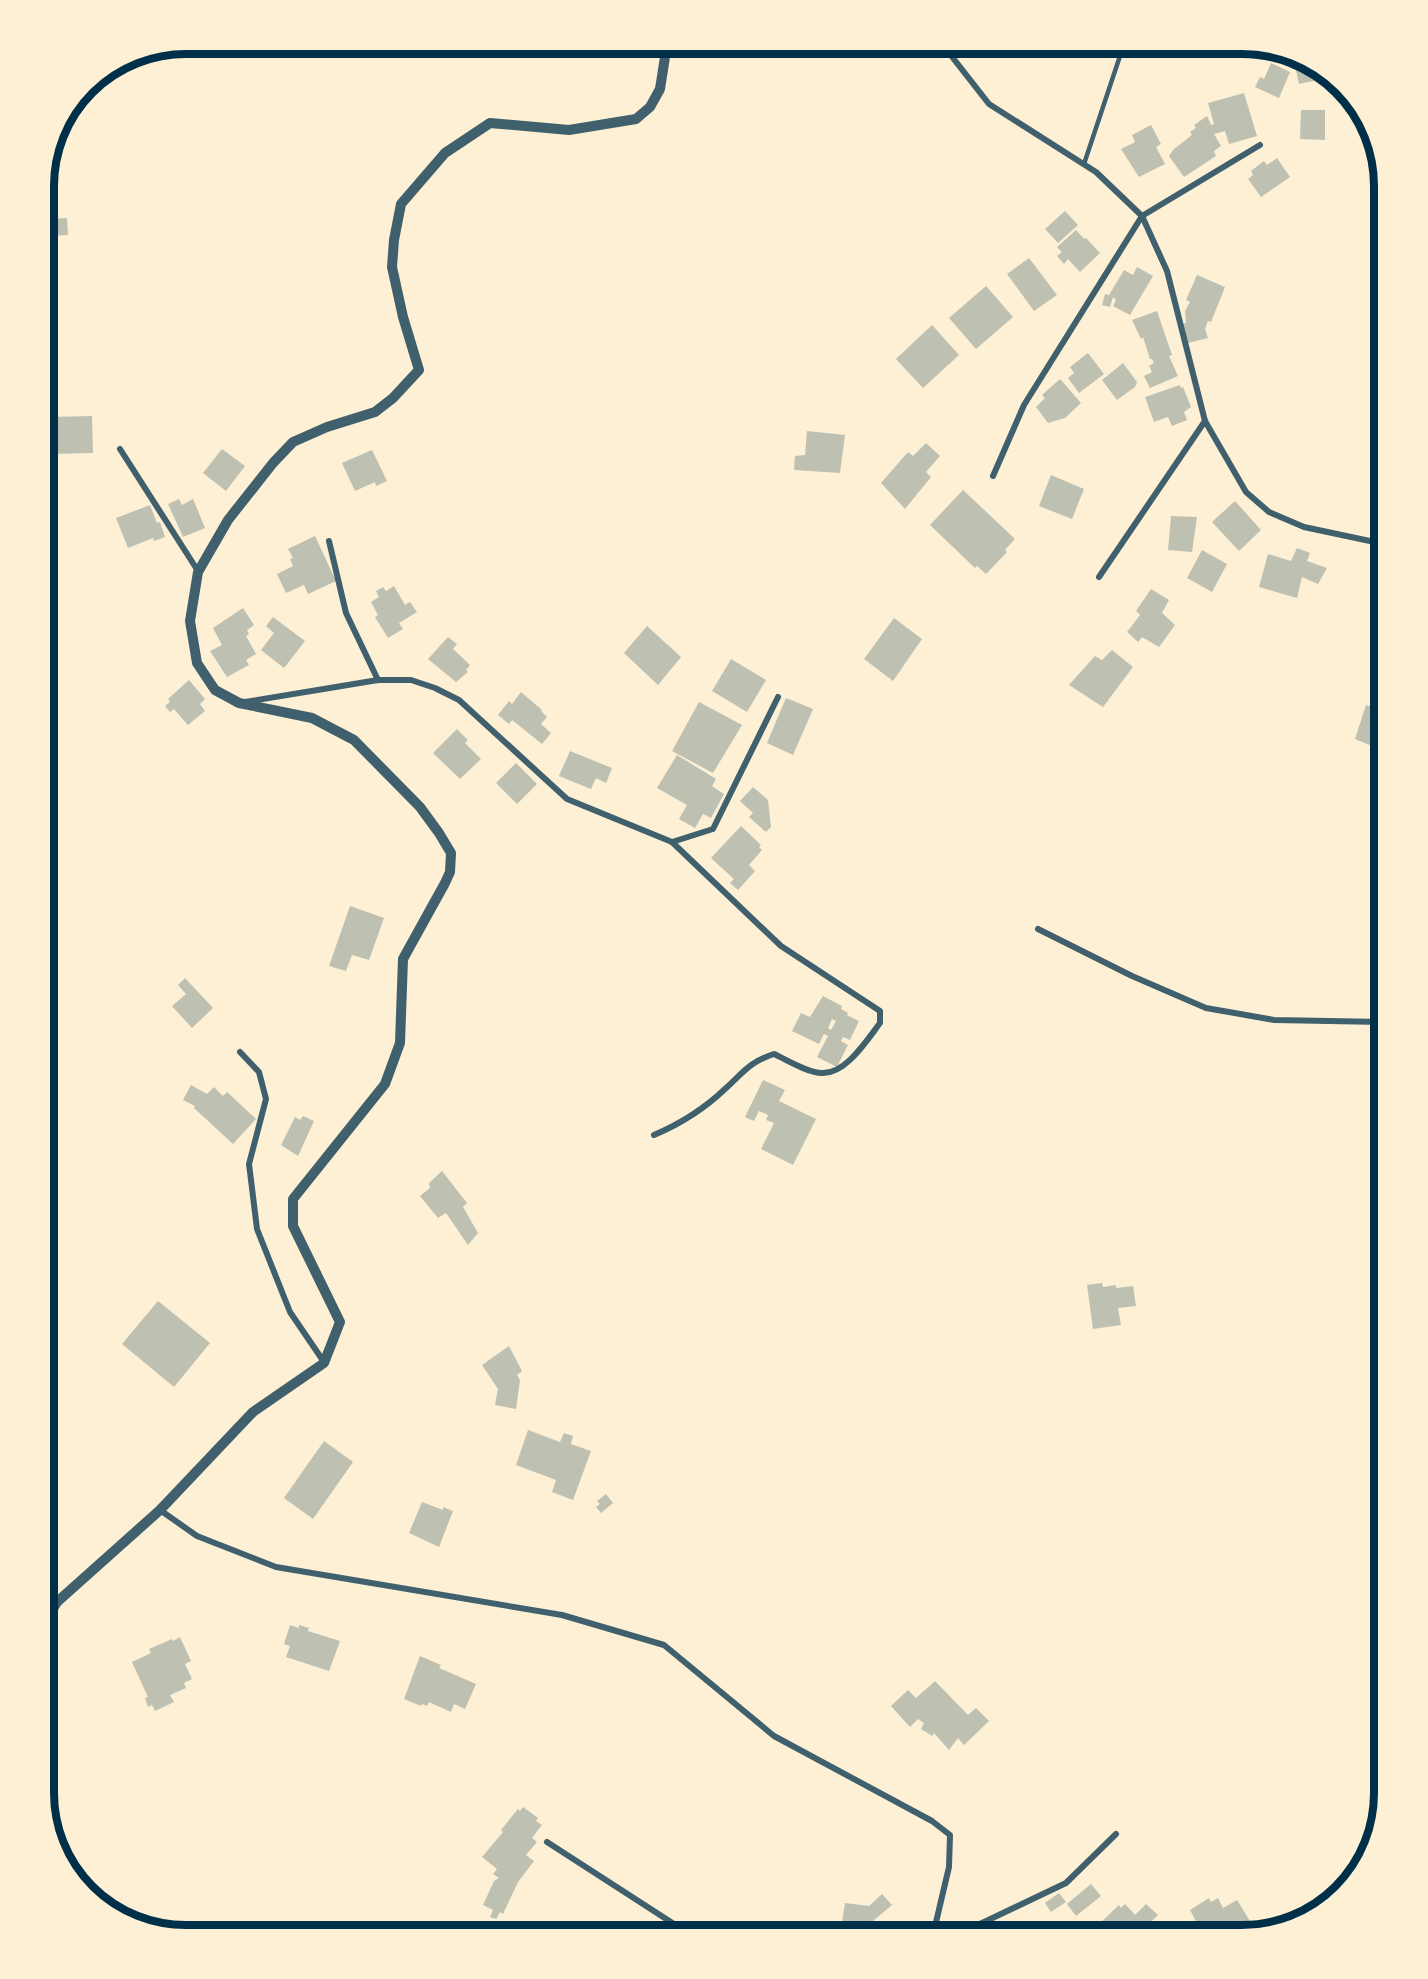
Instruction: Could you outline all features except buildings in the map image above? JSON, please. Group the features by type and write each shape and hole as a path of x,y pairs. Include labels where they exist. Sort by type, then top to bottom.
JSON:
{"street":[{"path":"54,1607 160,1510 253,1412 324,1363 340,1322 293,1226 293,1199 385,1084 400,1043 403,959 450,872 451,853 439,833 420,807 354,740 312,718 239,703 215,690 197,663 190,621 198,572 228,520 273,463 293,442 327,426 375,412 393,398 419,370 403,317 392,267 394,240 401,204 445,153 490,123 569,130 636,120 650,107 660,88 666,54"},
{"path":"950,54 989,104 1096,172 1142,216 1167,271 1205,422 1246,492 1269,512 1304,527 1374,542"},
{"path":"993,476 1024,405 1142,216 1260,145"},
{"path":"1099,577 1205,422"},
{"path":"120,449 198,572"},
{"path":"329,541 346,613 378,680"},
{"path":"239,703 378,680 411,680 459,699 567,798 672,842 781,946 880,1011 880,1023 853,1058 838,1068 822,1073 801,1067 774,1054 760,1058 747,1066 724,1090 700,1110 654,1135"},
{"path":"672,842 713,829 778,697"},
{"path":"1038,930 1206,1008 1275,1020 1374,1022"},
{"path":"240,1052 259,1072 266,1099 249,1164 257,1229 290,1312 324,1363"},
{"path":"160,1510 197,1536 276,1566 562,1615 664,1645 774,1736 932,1821 950,1835 949,1867 935,1925"},
{"path":"978,1925 1066,1883 1116,1834"},
{"path":"548,1842 676,1925"}],"lane":[{"path":"1084,164 1121,54"}]}
